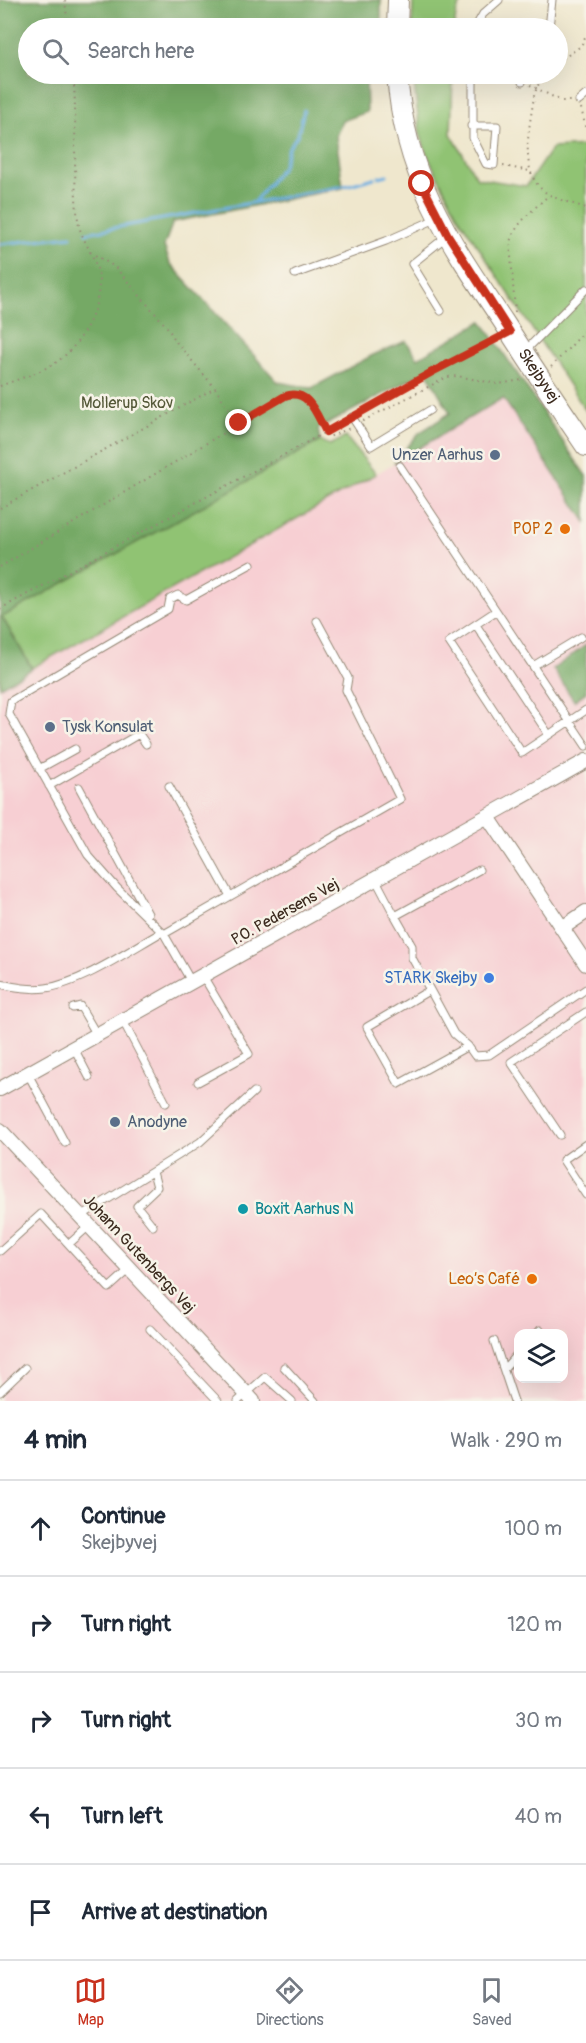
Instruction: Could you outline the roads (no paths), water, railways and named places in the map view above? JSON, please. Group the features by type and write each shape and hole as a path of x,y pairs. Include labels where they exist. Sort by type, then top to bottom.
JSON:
{"street":[{"path":"397,18 398,0"},
{"name":"Skejbyvej","path":"398,84 403,121 411,153 422,184 448,235 586,446"},
{"name":"P.O. Pedersens Vej","path":"0,1089 586,761"},
{"path":"488,817 586,964"},
{"path":"562,928 586,912"},
{"name":"Johann Gutenbergs Vej","path":"0,1130 130,1269 246,1399"}],"lane":[{"path":"481,18 499,0"},
{"path":"550,18 552,0"},
{"path":"471,126 497,126 494,165 486,164 472,138 471,126 473,84"},
{"path":"579,101 586,95"},
{"path":"295,274 386,241 429,222"},
{"path":"441,311 412,264 448,235"},
{"path":"523,352 586,289"},
{"path":"352,417 371,446 430,410"},
{"path":"400,466 586,746"},
{"path":"198,1082 249,1054 198,979 163,933 104,875 88,855 9,714 11,701 168,609 170,600 178,595 186,600 251,564"},
{"path":"496,611 449,642 522,753 586,710"},
{"path":"0,984 25,989 45,988 79,978 230,896 400,799 346,690 348,678 317,621"},
{"path":"476,625 549,735"},
{"path":"533,666 581,637"},
{"path":"49,786 139,734 146,744"},
{"path":"39,769 75,749"},
{"path":"169,786 230,896"},
{"path":"80,787 152,922"},
{"path":"395,916 479,870"},
{"path":"376,880 412,946 412,958 454,1034 468,1046 475,1056 489,1055 586,989"},
{"path":"430,990 367,1027 399,1084 468,1046"},
{"path":"73,1008 80,1006 97,1035"},
{"path":"560,1135 511,1062 586,1012"},
{"path":"123,1021 166,1103"},
{"path":"74,1048 89,1077"},
{"path":"28,1074 65,1143"},
{"path":"69,1244 85,1221 153,1172 200,1142 254,1092"},
{"path":"586,1144 563,1160 586,1195"},
{"path":"153,1172 157,1187 137,1206 153,1226"},
{"path":"0,1251 40,1214 109,1288 130,1269"},
{"path":"150,1329 218,1401"},
{"path":"494,1341 514,1401"},
{"path":"504,1369 514,1358"},
{"path":"284,1367 315,1401"},
{"path":"0,1392 26,1368"},
{"path":"246,1399 265,1377 292,1401"}],"waterway":[{"path":"255,201 283,166 288,149 298,134 304,110"},
{"path":"379,177 387,175"},
{"path":"86,233 349,185 374,178"},
{"path":"0,244 71,236"}],"place":[{"name":"Unzer Aarhus","path":"495,455"},
{"name":"POP 2","path":"565,529"},
{"name":"Tysk Konsulat","path":"50,727"},
{"name":"STARK Skejby","path":"489,978"},
{"name":"Anodyne","path":"115,1122"},
{"name":"Boxit Aarhus N","path":"243,1209"},
{"name":"Leo’s Café","path":"532,1279"}],"park label":[{"name":"Mollerup Skov","path":"127,403"}]}
